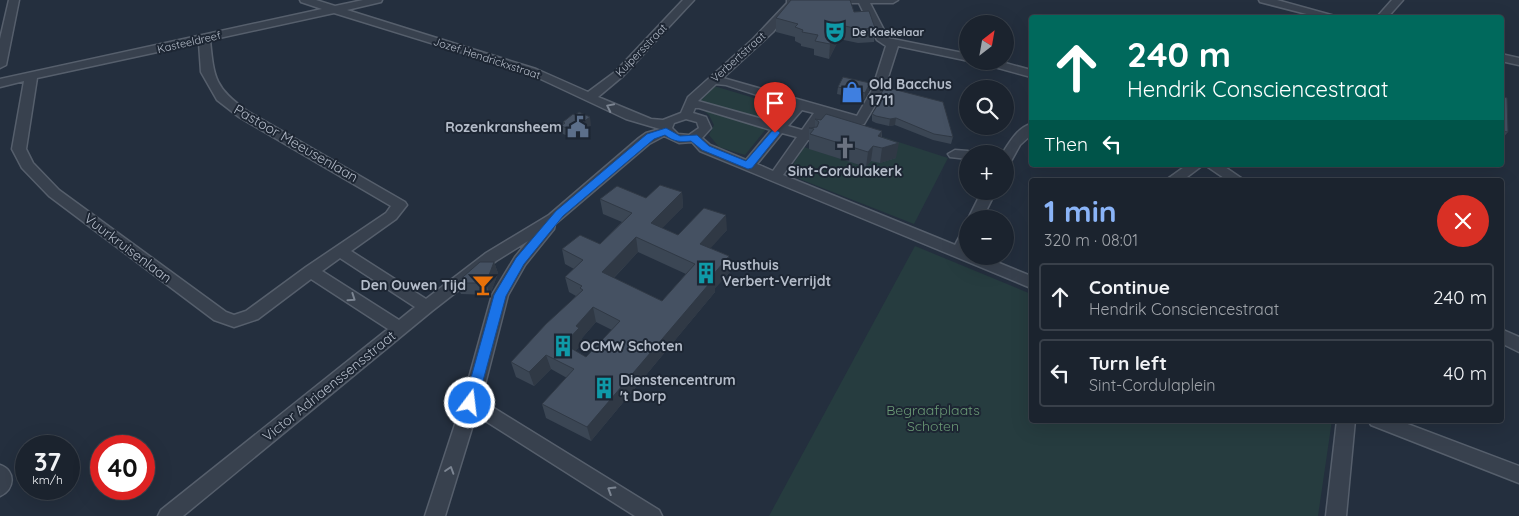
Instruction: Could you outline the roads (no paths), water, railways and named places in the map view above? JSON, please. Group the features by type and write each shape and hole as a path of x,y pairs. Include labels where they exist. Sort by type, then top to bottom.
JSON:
{"street":[{"path":"0,66 14,0"},
{"name":"Jozef Hendrickxstraat","path":"304,0 532,71 649,123 666,128"},
{"name":"Kasteeldreef","path":"0,83 377,0"},
{"name":"Kuipersstraat","path":"590,97 619,74 690,0"},
{"name":"Verbertstraat","path":"491,256 554,218 644,141 666,128 674,118 688,109 713,80 784,14 792,0"},
{"path":"850,0 893,0"},
{"path":"863,0 884,40 892,45"},
{"path":"1264,0 1325,15"},
{"path":"1384,15 1398,0"},
{"name":"Pastoor Meeusenlaan","path":"204,39 207,72 220,97 243,114 400,205"},
{"path":"713,80 728,82 822,112 860,121 878,90 892,45 896,42 959,56"},
{"path":"1504,58 1519,62"},
{"path":"1014,69 1029,73"},
{"name":"Vuurkruisenlaan","path":"31,77 19,149 27,165 54,193 220,316 234,321 252,314 391,216 400,205"},
{"path":"688,109 701,105 808,136"},
{"path":"748,166 799,105"},
{"path":"666,128 674,137 680,139 694,138 703,132 704,124 688,109"},
{"path":"775,177 808,136 822,112"},
{"path":"1014,145 1029,130"},
{"path":"694,138 705,148 959,252"},
{"path":"1176,178 1193,167"},
{"path":"1218,167 1234,173"},
{"name":"Verbertstraat","path":"435,516 470,403 500,295 520,261 554,218"},
{"path":"340,251 426,307"},
{"path":"491,256 520,261"},
{"name":"Victor Adriaenssensstraat","path":"168,516 491,256"},
{"path":"990,265 1029,281"},
{"path":"311,271 400,328"},
{"path":"1504,337 1519,345"},
{"path":"470,403 652,516"},
{"path":"1336,516 1346,423"},
{"path":"1385,423 1519,475"}],"place":[{"name":"De Kaekelaar","path":"835,32"},
{"name":"Old Bacchus 1711","path":"852,92"},
{"name":"Rozenkransheem","path":"578,127"},
{"name":"Sint-Cordulakerk","path":"845,148"},
{"name":"Rusthuis Verbert-Verrijdt","path":"706,273"},
{"name":"Den Ouwen Tijd","path":"483,285"},
{"name":"OCMW Schoten","path":"563,346"},
{"name":"Dienstencentrum 't Dorp","path":"604,388"}],"park label":[{"name":"Begraafplaats Schoten","path":"933,418"}]}
